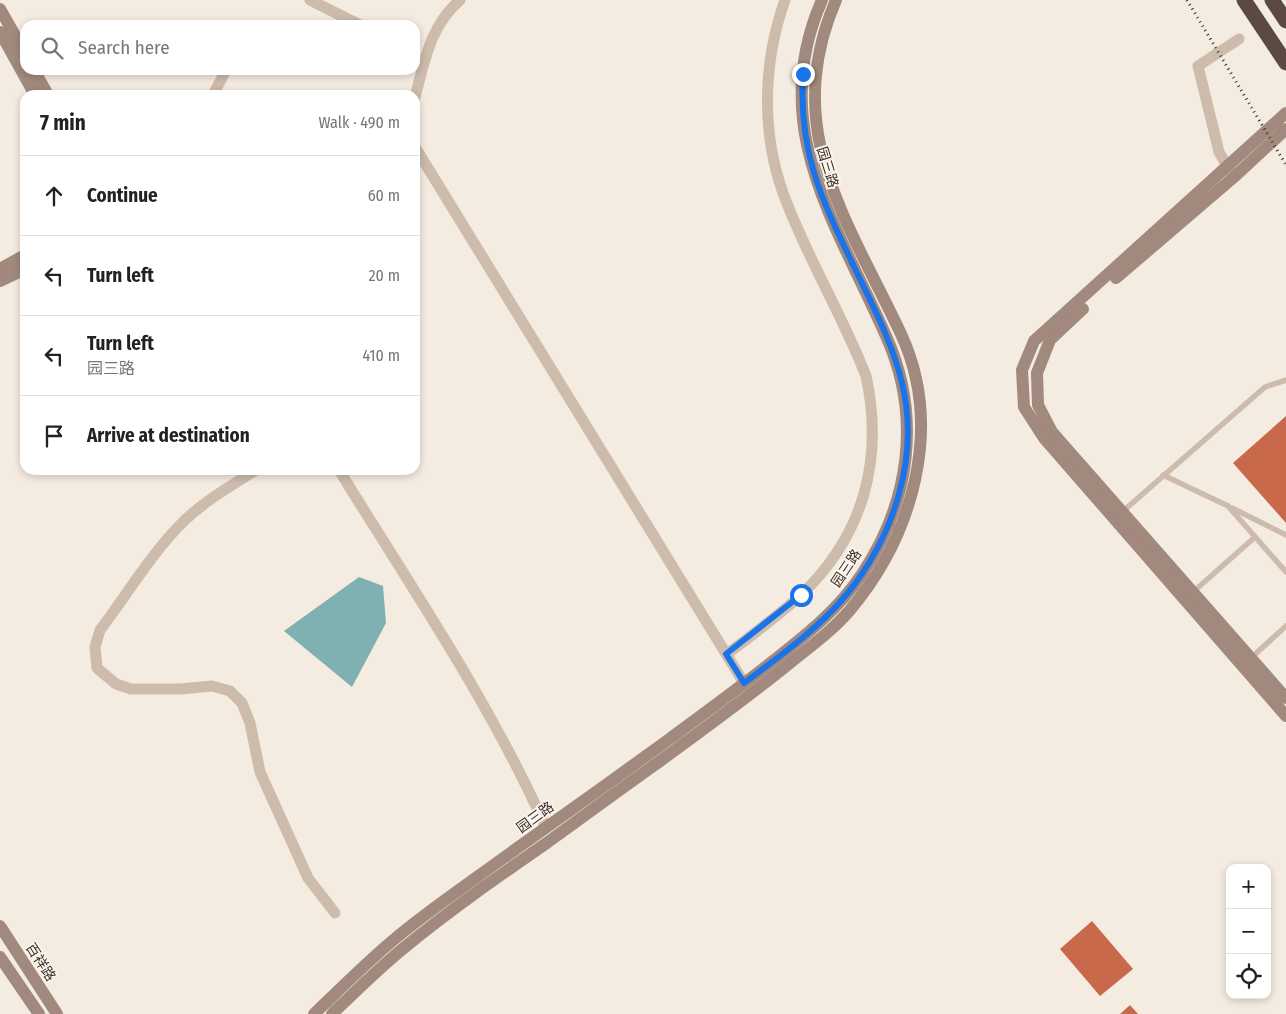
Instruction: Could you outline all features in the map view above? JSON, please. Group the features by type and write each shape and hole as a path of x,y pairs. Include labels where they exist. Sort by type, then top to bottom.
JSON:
{"highway":[{"path":"1244,0 1286,63"},
{"path":"1272,0 1286,21"}],"main road":[{"name":"园三路","path":"314,1014 393,940 744,683 814,627 846,595 862,574 893,516 903,481 907,453 907,410 897,363 817,186 805,140 802,117 803,74 812,30 822,0"},
{"name":"园三路","path":"332,1014 379,969 432,926 698,735 830,630 849,611 867,587 893,545 906,514 916,478 921,441 920,409 914,374 903,339 834,192 819,148 815,116 815,79 822,41 836,0"},
{"path":"0,9 20,44"},
{"path":"0,32 20,68"},
{"path":"24,75 32,90"},
{"path":"37,75 45,90"},
{"path":"1286,112 1230,172 1050,340 1037,373 1038,405 1052,432 1286,698"},
{"path":"1286,129 1230,172 1034,341 1022,370 1024,407 1044,438 1286,716"},
{"path":"0,269 20,258"},
{"path":"0,281 20,272"},
{"name":"百祥路","path":"0,926 57,1014"},
{"path":"0,957 39,1014"}],"street":[{"path":"310,0 350,20"},
{"path":"417,90 433,34 442,18 460,0"},
{"path":"726,654 801,595 828,564 860,506 868,482 874,440 871,401 866,376 783,192 769,136 768,68 773,38 784,0"},
{"path":"1230,172 1219,152 1198,66 1239,39"},
{"path":"216,90 223,75"},
{"path":"420,155 744,683"},
{"path":"248,475 209,499 179,526 162,547 100,630 95,647 97,668 116,684 131,689 181,689 212,686 230,691 242,703 250,723 260,772 308,878 335,913"},
{"path":"342,475 494,724 522,774 546,828"}],"lane":[{"path":"1122,512 1265,387 1286,380"},
{"path":"1164,475 1286,535"},
{"path":"1228,506 1286,572"},
{"path":"1193,592 1255,537"},
{"path":"1251,658 1286,626"}],"water":[{"path":"359,577 383,586 386,623 352,687 284,631"}],"building":[{"path":"1286,416 1286,523 1233,463"},
{"path":"1092,921 1133,969 1100,996 1060,949"},
{"path":"1130,1005 1138,1014 1120,1014"}],"railway":[{"path":"1187,0 1286,165"}],"route":[{"path":"801,595 726,654 744,683 814,627 846,595 862,574 893,516 904,475 908,430 903,384 897,363 880,321 827,210 810,164 802,117 803,74"}]}
